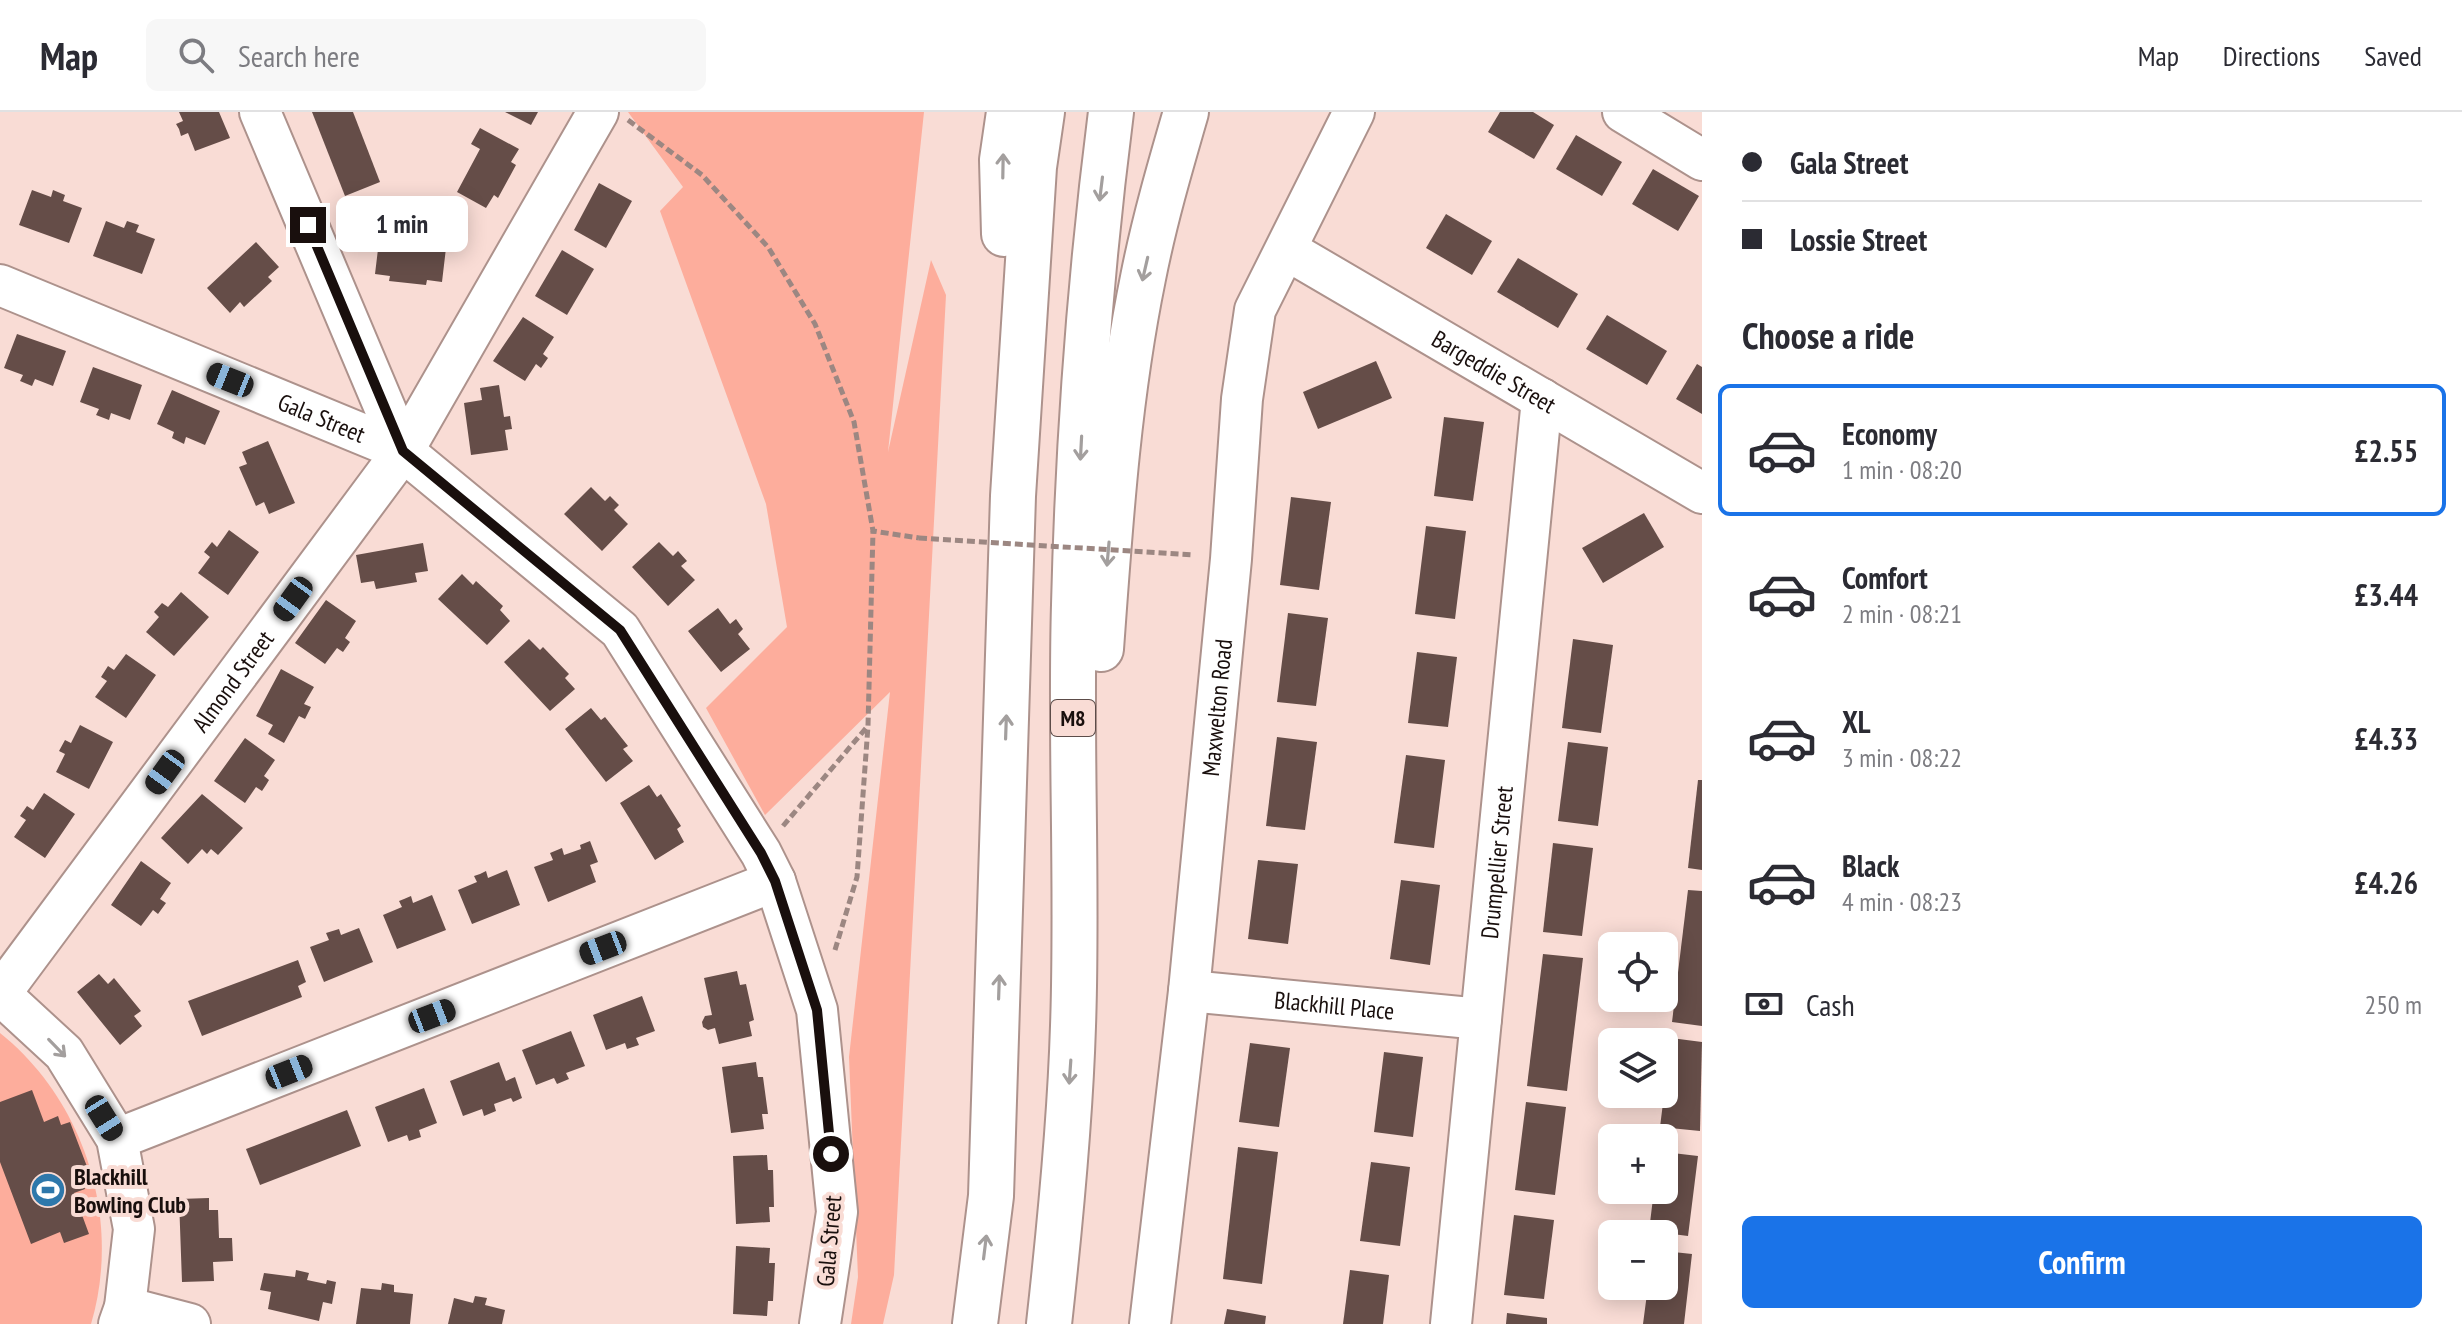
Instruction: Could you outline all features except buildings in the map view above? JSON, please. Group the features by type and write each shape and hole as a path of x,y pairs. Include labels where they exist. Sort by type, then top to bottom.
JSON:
{"highway":[{"path":"1009,112 1002,160 1013,496"},
{"path":"975,1324 991,1196 1013,496 1034,167 1042,112"},
{"name":"M8","path":"1073,1026 1077,528 1086,344 1111,112"},
{"name":"M8","path":"1049,1324 1060,1227 1119,438 1143,278 1162,193 1186,112"}],"street":[{"path":"260,112 403,451"},
{"name":"Almond Street","path":"0,994 403,451 598,112"},
{"name":"Maxwelton Road","path":"1150,1324 1189,991 1231,559 1242,399 1255,310 1354,112"},
{"path":"1623,112 1702,160"},
{"name":"Bargeddie Street","path":"1287,250 1702,493"},
{"name":"Gala Street","path":"0,285 403,451 620,630 768,867 817,1010 837,1212 820,1324"},
{"name":"Drumpellier Street","path":"1451,1324 1542,399"},
{"path":"117,1139 768,867"},
{"name":"Blackhill Place","path":"1189,991 1481,1019"},
{"path":"0,994 64,1053 117,1139 134,1229 122,1316 190,1324"}],"path":[{"path":"617,112 702,175 768,247 815,324 854,422 873,531 868,726 857,877 835,951"},
{"path":"873,531 919,538 1194,555"},
{"path":"768,867 868,726"}],"shaded area":[{"path":"628,112 924,112 888,452 931,260 946,295 894,1275 883,1324 851,1324 858,1277 849,1057 890,692 765,815 706,708 787,627 766,504 660,211 683,187"},
{"name":"Blackhill Bowling Club","path":"0,1033 30,1061 54,1093 74,1128 89,1165 98,1204 102,1244 99,1284 91,1324 0,1324"}],"place":[{"name":"Blackhill Bowling Club","path":"48,1190"}],"route":[{"path":"308,225 403,451 620,630 761,853 775,881 817,1010 831,1154"}]}
